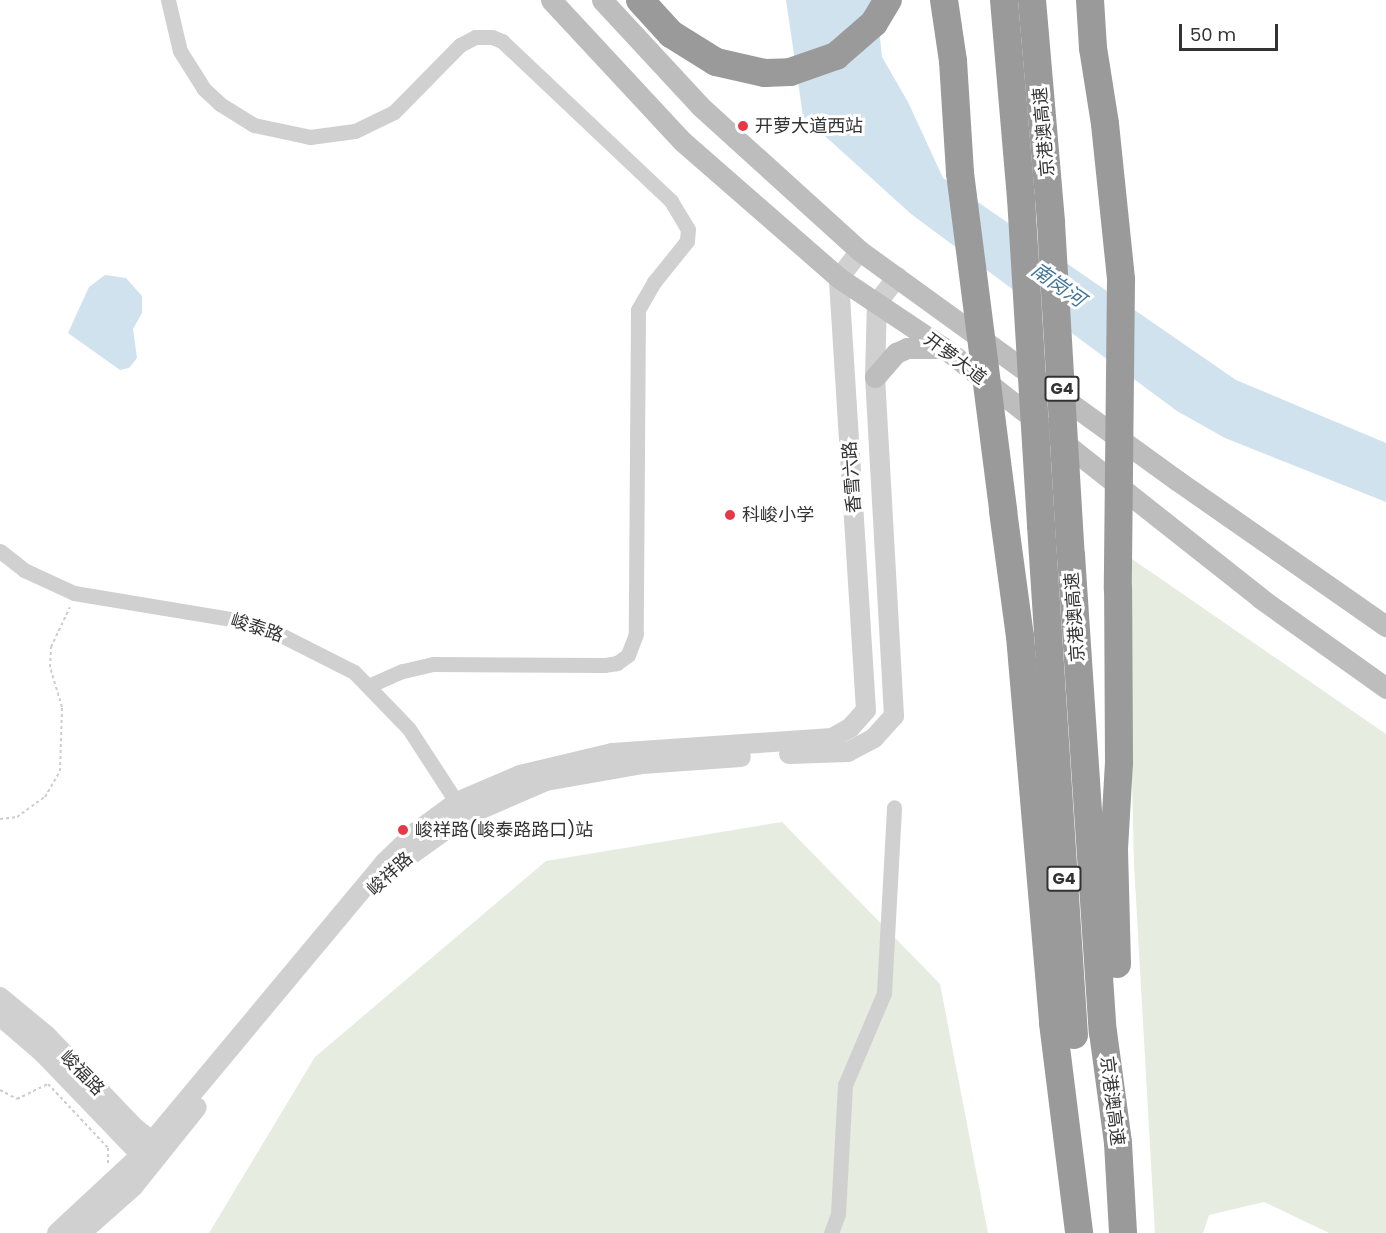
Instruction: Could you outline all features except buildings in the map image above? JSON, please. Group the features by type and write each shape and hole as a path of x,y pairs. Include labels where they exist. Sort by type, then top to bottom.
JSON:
{"highway":[{"path":"640,0 671,34 716,62 765,73 814,65 836,56 874,23 888,0"},
{"path":"944,0 953,61 960,173 1020,636 1053,1023 1080,1233"},
{"path":"953,61 955,0"},
{"name":"京港澳高速","path":"1004,0 1021,198 1075,1060 1080,1233"},
{"name":"京港澳高速","path":"1032,0 1051,223 1103,1032 1118,1143 1123,1233"},
{"path":"1080,0 1093,48"},
{"path":"1090,0 1093,48 1105,124 1121,280 1119,763 1114,849 1118,1143"}],"main road":[{"name":"开萝大道","path":"551,0 682,141 839,278 944,348 1260,598 1386,688"},
{"name":"开萝大道","path":"602,0 700,106 860,250 1178,481 1386,626"},
{"path":"875,378 896,353 907,348 944,348"}],"street":[{"path":"168,0 180,51 204,89 239,118 298,135 345,133 394,112 460,45 475,37 492,37 501,41 670,201 688,229 687,242 654,282 638,310 636,634 628,656 617,663 604,665 433,664 402,671 369,686"},
{"path":"839,278 860,250"},
{"path":"877,303 897,277"},
{"name":"香雪六路","path":"839,278 866,710"},
{"name":"香雪六路","path":"877,303 875,378 894,716"},
{"name":"峻泰路","path":"0,551 24,570 74,593 244,621 314,651 354,672 409,729 461,809"},
{"name":"峻祥路","path":"81,1233 133,1186 151,1153 360,890 416,832 520,775 612,753 832,738 850,728 866,710"},
{"name":"峻祥路","path":"461,809 546,781 592,771 707,759 848,752 874,738 894,716"},
{"path":"831,1233 838,1214 845,1085 884,993 894,807"},
{"name":"峻福路","path":"0,997 46,1035 151,1153"},
{"name":"峻福路","path":"0,1016 43,1053 115,1143 151,1153"},
{"name":"峻祥路","path":"57,1233 151,1153"}],"path":[{"path":"0,819 17,817 45,797 60,771 62,707 50,666 51,647 74,593"},
{"path":"0,1090 16,1099 48,1084 115,1143 108,1166 122,1176"}],"shaded area":[{"path":"1132,559 1386,734 1386,1233 1329,1233 1264,1202 1209,1215 1203,1233 1155,1233 1134,864 1130,695"},
{"path":"782,822 940,984 988,1233 209,1233 315,1057 546,861"}],"water":[{"name":"南岗河","path":"786,0 876,0 882,57 908,102 943,178 1236,380 1386,443 1386,502 1225,438 1177,411 911,214 803,116"},
{"path":"105,275 126,278 142,296 142,313 133,329 137,358 129,368 120,370 68,333 89,287"}],"place":[{"name":"开萝大道西站","path":"743,126"},
{"name":"科峻小学","path":"730,515"},
{"name":"峻祥路(峻泰路路口)站","path":"403,830"}]}
